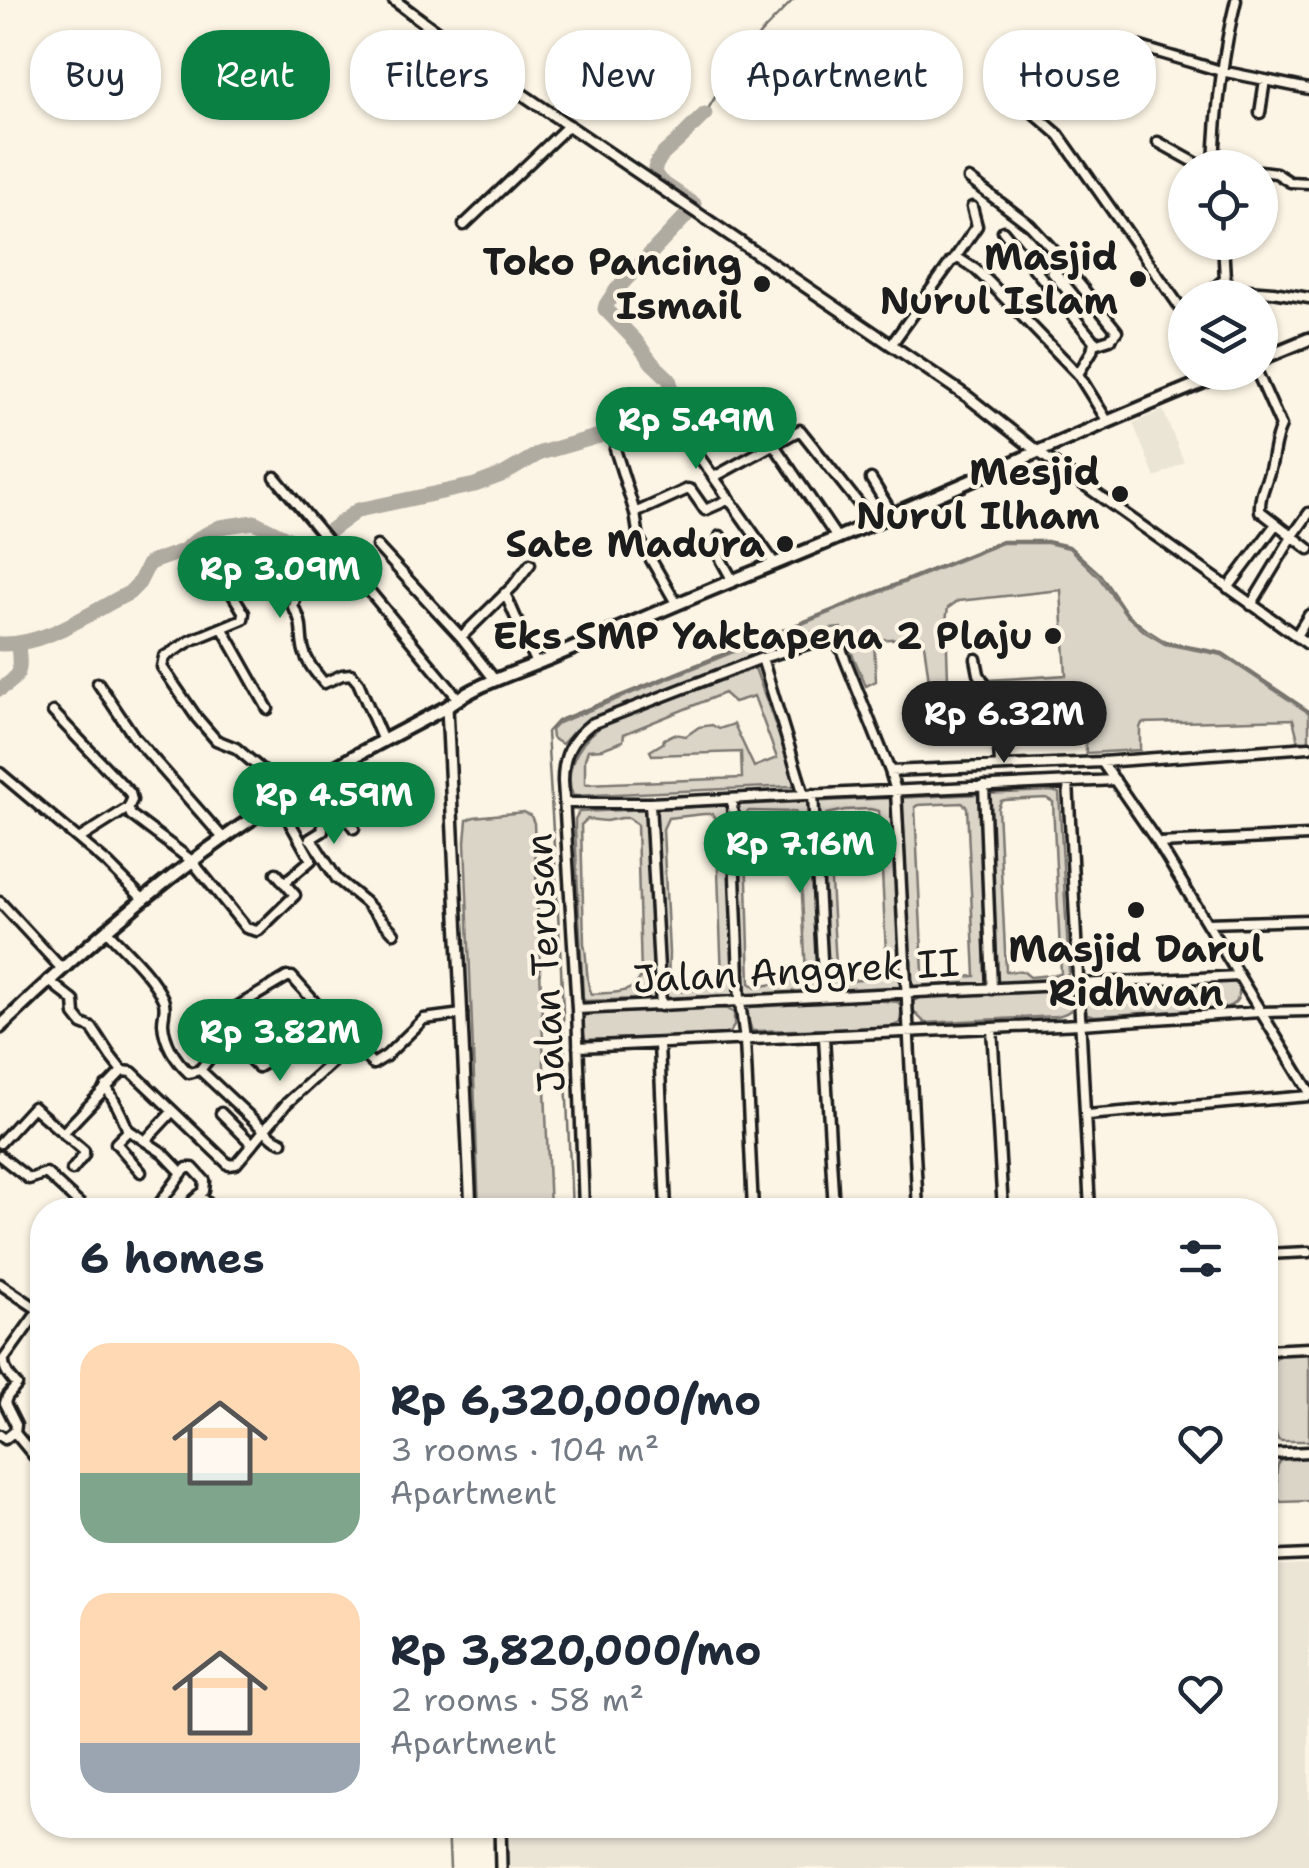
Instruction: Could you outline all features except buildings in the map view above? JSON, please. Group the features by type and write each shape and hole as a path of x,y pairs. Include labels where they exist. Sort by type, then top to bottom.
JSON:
{"main road":[{"path":"1278,352 1309,339"},
{"path":"0,1027 61,968 223,838 278,801 458,698 494,679 1185,390"}],"street":[{"path":"394,0 503,81 992,415 1309,645"},
{"path":"1215,150 1221,71 1236,0"},
{"path":"1156,52 1221,71 1309,89"},
{"path":"1260,113 1265,80"},
{"path":"1041,120 1063,140 1168,288"},
{"path":"464,225 569,125"},
{"path":"1158,142 1172,150"},
{"path":"1278,174 1290,182 1309,184"},
{"path":"969,178 1030,225 1117,332 1094,344 1078,374"},
{"path":"891,345 978,226 972,208"},
{"path":"1003,230 1094,344"},
{"path":"1037,270 1056,255"},
{"path":"954,258 975,268 1078,374 1108,422"},
{"path":"1278,293 1309,298"},
{"path":"1265,390 1280,426 1271,468 1259,496 1260,511 1309,549"},
{"path":"714,477 800,430 874,523"},
{"path":"774,445 838,538"},
{"path":"693,448 775,564"},
{"path":"614,449 635,513 639,539 676,603"},
{"path":"275,478 458,698"},
{"path":"871,480 892,515"},
{"path":"635,513 688,489 705,510 730,499"},
{"path":"1252,606 1309,513"},
{"path":"1228,588 1276,524"},
{"path":"720,536 718,554 733,580"},
{"path":"377,546 494,679"},
{"path":"461,637 530,564"},
{"path":"352,568 298,592 292,607 304,633 302,644 309,664 324,683 351,674 384,741"},
{"path":"230,590 244,613 240,622 190,641 164,657 162,667 216,740 236,748 290,794"},
{"path":"505,594 536,664"},
{"path":"1296,636 1309,615"},
{"path":"223,628 268,709"},
{"path":"824,996 809,794 762,658 824,638 838,644 896,791 917,1198"},
{"name":"Jalan Terusan","path":"584,1198 565,757 575,738 591,724 762,658"},
{"path":"976,659 979,674 997,705 1000,765"},
{"path":"98,682 135,738 223,838"},
{"path":"447,706 470,1198"},
{"path":"53,712 130,793 132,800 128,808 79,838"},
{"path":"890,772 1102,762 1309,746"},
{"path":"1086,1114 1309,1094 1158,843 1102,762"},
{"path":"0,773 79,838 144,900"},
{"path":"320,776 354,828"},
{"path":"564,803 732,800 1115,780"},
{"path":"1068,782 1090,1198"},
{"path":"984,786 992,989"},
{"path":"732,800 752,1198"},
{"path":"278,801 310,859 310,864 284,883"},
{"path":"650,803 661,1006"},
{"path":"128,808 130,815 192,861 246,928 256,931 294,895 276,873"},
{"path":"301,842 323,831 322,821 340,808"},
{"path":"1158,843 1309,836"},
{"path":"311,839 339,882 394,932"},
{"path":"310,859 320,853"},
{"path":"0,902 61,968"},
{"path":"1207,923 1309,920"},
{"path":"106,930 158,990 166,1007 163,1019 168,1041 188,1073 200,1070 215,1051 224,1047"},
{"name":"Jalan Anggrek II","path":"577,1009 1239,976"},
{"path":"330,1062 303,1042 259,1068 246,1055 229,1056 213,1022 290,977 297,980 352,1044 376,1064 424,1019 462,1014"},
{"path":"48,980 74,1002 75,1014 82,1024 92,1028 122,1071 132,1072 227,1164 236,1164 287,1103 352,1044"},
{"path":"578,1047 1309,1010"},
{"path":"992,1028 1002,1198"},
{"path":"824,1037 833,1198"},
{"path":"658,1044 665,1198"},
{"path":"200,1070 282,1142"},
{"path":"63,1133 122,1071"},
{"path":"106,1086 129,1130 168,1157 182,1173"},
{"path":"0,1144 33,1108 84,1151 72,1170"},
{"path":"145,1141 172,1112"},
{"path":"222,1113 252,1144"},
{"path":"129,1130 116,1143 141,1172"},
{"path":"0,1156 28,1180 46,1173 73,1198"},
{"path":"164,1198 182,1173 193,1168 206,1181 196,1198"},
{"path":"1278,1253 1309,1252"},
{"path":"0,1284 30,1304"},
{"path":"0,1435 5,1439 16,1425 5,1403 17,1385 5,1370 4,1361 30,1326"},
{"path":"1278,1349 1309,1348"},
{"path":"15,1431 30,1451"},
{"path":"1278,1453 1309,1452"},
{"path":"1278,1556 1309,1555"},
{"path":"500,1838 501,1868"}],"shaded area":[{"path":"1163,410 1184,462 1155,478 1133,423"},
{"path":"1002,543 1047,543 1069,548 1145,632 1165,644 1222,655 1309,713 1309,742 1298,740 1293,719 1142,723 1140,750 1086,753 1085,724 1005,728 1001,704 990,680 1066,675 1061,590 958,601 948,608 948,679 952,685 977,685 985,694 991,727 929,730 931,695 923,637 874,640 876,681 866,686 841,628 819,630 575,730 562,744 552,738 551,730 558,723"},
{"path":"755,668 795,780 793,786 573,796 570,774 577,753 591,735 609,722","holes":["724,693 734,702 754,696 777,758 754,767 734,724 719,729 712,725 699,727 686,736 674,734 650,751 652,755 741,752 742,778 585,784 588,750 623,741 624,734"]},
{"path":"1059,793 1069,972 1059,980 586,1001 575,828 579,812","holes":["1046,798 1053,802 1061,974 1030,977 1024,972 1006,971 998,808 1004,800","962,803 967,807 975,976 942,977 923,972 915,807","879,811 887,973 837,982 827,814","795,812 798,816 804,979 756,987 750,983 745,814","712,814 716,819 722,979 715,988 669,988 663,829 668,818","629,818 637,824 641,976 633,987 621,992 592,994 588,984 581,825 587,819"]},
{"path":"524,812 534,823 550,1198 479,1198 465,842 467,820"},
{"path":"1231,981 1238,984 1238,997 1224,1008 1095,1016 1087,1014 1084,1007 1091,990"},
{"path":"1069,992 1073,994 1073,1006 1057,1016 925,1023 911,1009 913,1001 924,996"},
{"path":"898,1002 902,1007 900,1023 889,1028 752,1031 746,1013 750,1007"},
{"path":"708,1007 734,1013 730,1032 586,1040 581,1029 583,1017 589,1013"},
{"path":"1309,1353 1309,1441 1278,1440 1278,1356"},
{"path":"1309,1455 1309,1501 1278,1499 1278,1465 1287,1458"},
{"path":"1309,1565 1309,1868 494,1868 493,1838 1278,1838 1278,1566"}],"waterway":[{"path":"705,114 760,34 793,0"},
{"path":"0,644 34,640 82,618 129,593 149,563 183,551 220,527 254,522 304,547 358,510 475,485 540,453 639,429 658,419 675,402 669,379 605,309 616,290 694,204 654,173 660,157 705,114"},
{"path":"571,1198 547,732 557,721 1002,541 1047,541 1069,546 1100,574 1128,615 1147,630 1166,642 1223,653 1309,711"},
{"path":"0,689 18,671 18,645"},
{"path":"449,1838 450,1868"}],"place":[{"name":"Masjid Nurul Islam","path":"1138,279"},
{"name":"Toko Pancing Ismail","path":"762,284"},
{"name":"Mesjid Nurul Ilham","path":"1120,494"},
{"name":"Sate Madura","path":"785,544"},
{"name":"Eks SMP Yaktapena 2 Plaju","path":"1053,636"},
{"name":"Masjid Darul Ridhwan","path":"1136,910"}]}
